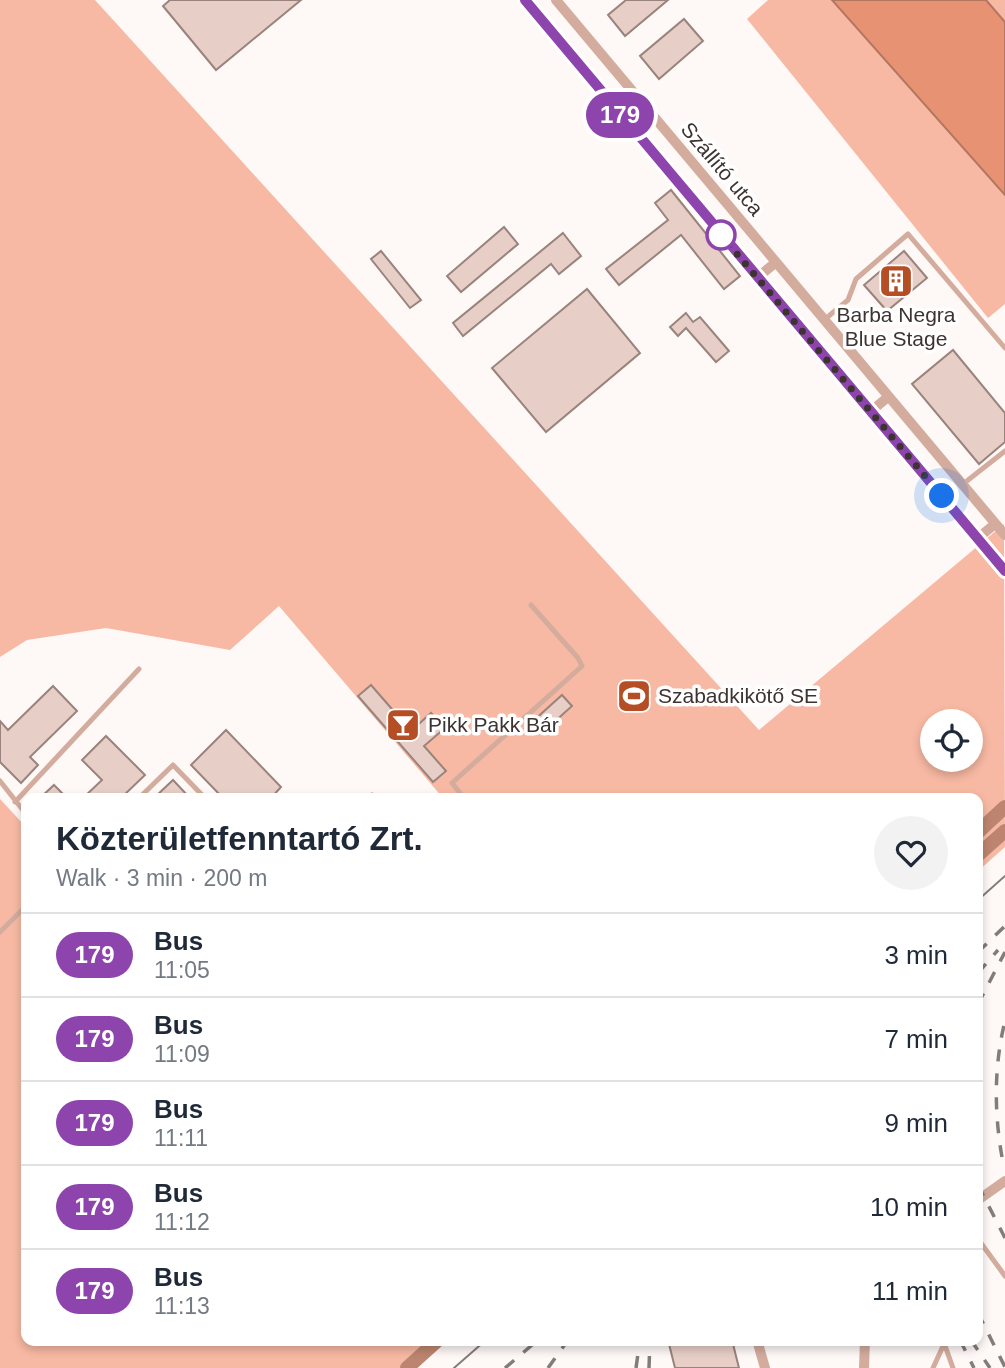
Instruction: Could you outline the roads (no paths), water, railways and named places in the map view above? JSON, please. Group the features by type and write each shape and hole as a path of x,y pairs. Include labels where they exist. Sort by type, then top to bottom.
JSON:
{"main road":[{"path":"983,827 1005,807"},
{"path":"983,851 1005,831"},
{"path":"407,1368 431,1346"}],"street":[{"name":"Szállító utca","path":"525,0 1005,570"},
{"name":"Szállító utca","path":"556,0 1005,535"},
{"path":"621,116 639,100"},
{"path":"757,278 775,262"},
{"path":"870,412 888,397"},
{"path":"978,538 995,524"},
{"path":"983,1196 1005,1181"},
{"path":"759,1346 765,1368"},
{"path":"864,1368 865,1346"}],"lane":[{"path":"824,320 848,300 856,279 908,234 1005,348"},
{"path":"962,484 1005,452"},
{"path":"460,793 452,783 582,666 531,605"},
{"path":"23,793 139,670"},
{"path":"144,793 173,765 200,793"},
{"path":"0,781 21,809"},
{"path":"15,802 21,796"},
{"path":"0,932 21,911"},
{"path":"983,1246 1005,1276"},
{"path":"933,1368 943,1346"},
{"path":"945,1346 953,1368"}],"tram line":[{"path":"983,896 1005,876"},
{"path":"454,1368 479,1346"}],"railway":[{"path":"983,947 1005,926"},
{"path":"983,967 998,950"},
{"path":"983,994 1005,952"},
{"path":"1002,1157 996,1089 1005,1021"},
{"path":"983,1195 1005,1238"},
{"path":"983,1323 1005,1367"},
{"path":"505,1368 531,1346"},
{"path":"548,1368 564,1346"},
{"path":"636,1368 639,1346"},
{"path":"649,1368 650,1346"},
{"path":"963,1346 974,1368"},
{"path":"975,1346 990,1368"}],"place":[{"name":"Barba Negra Blue Stage","path":"896,281"},
{"name":"Szabadkikötő SE","path":"634,696"},
{"name":"Pikk Pakk Bár","path":"403,725"}]}
